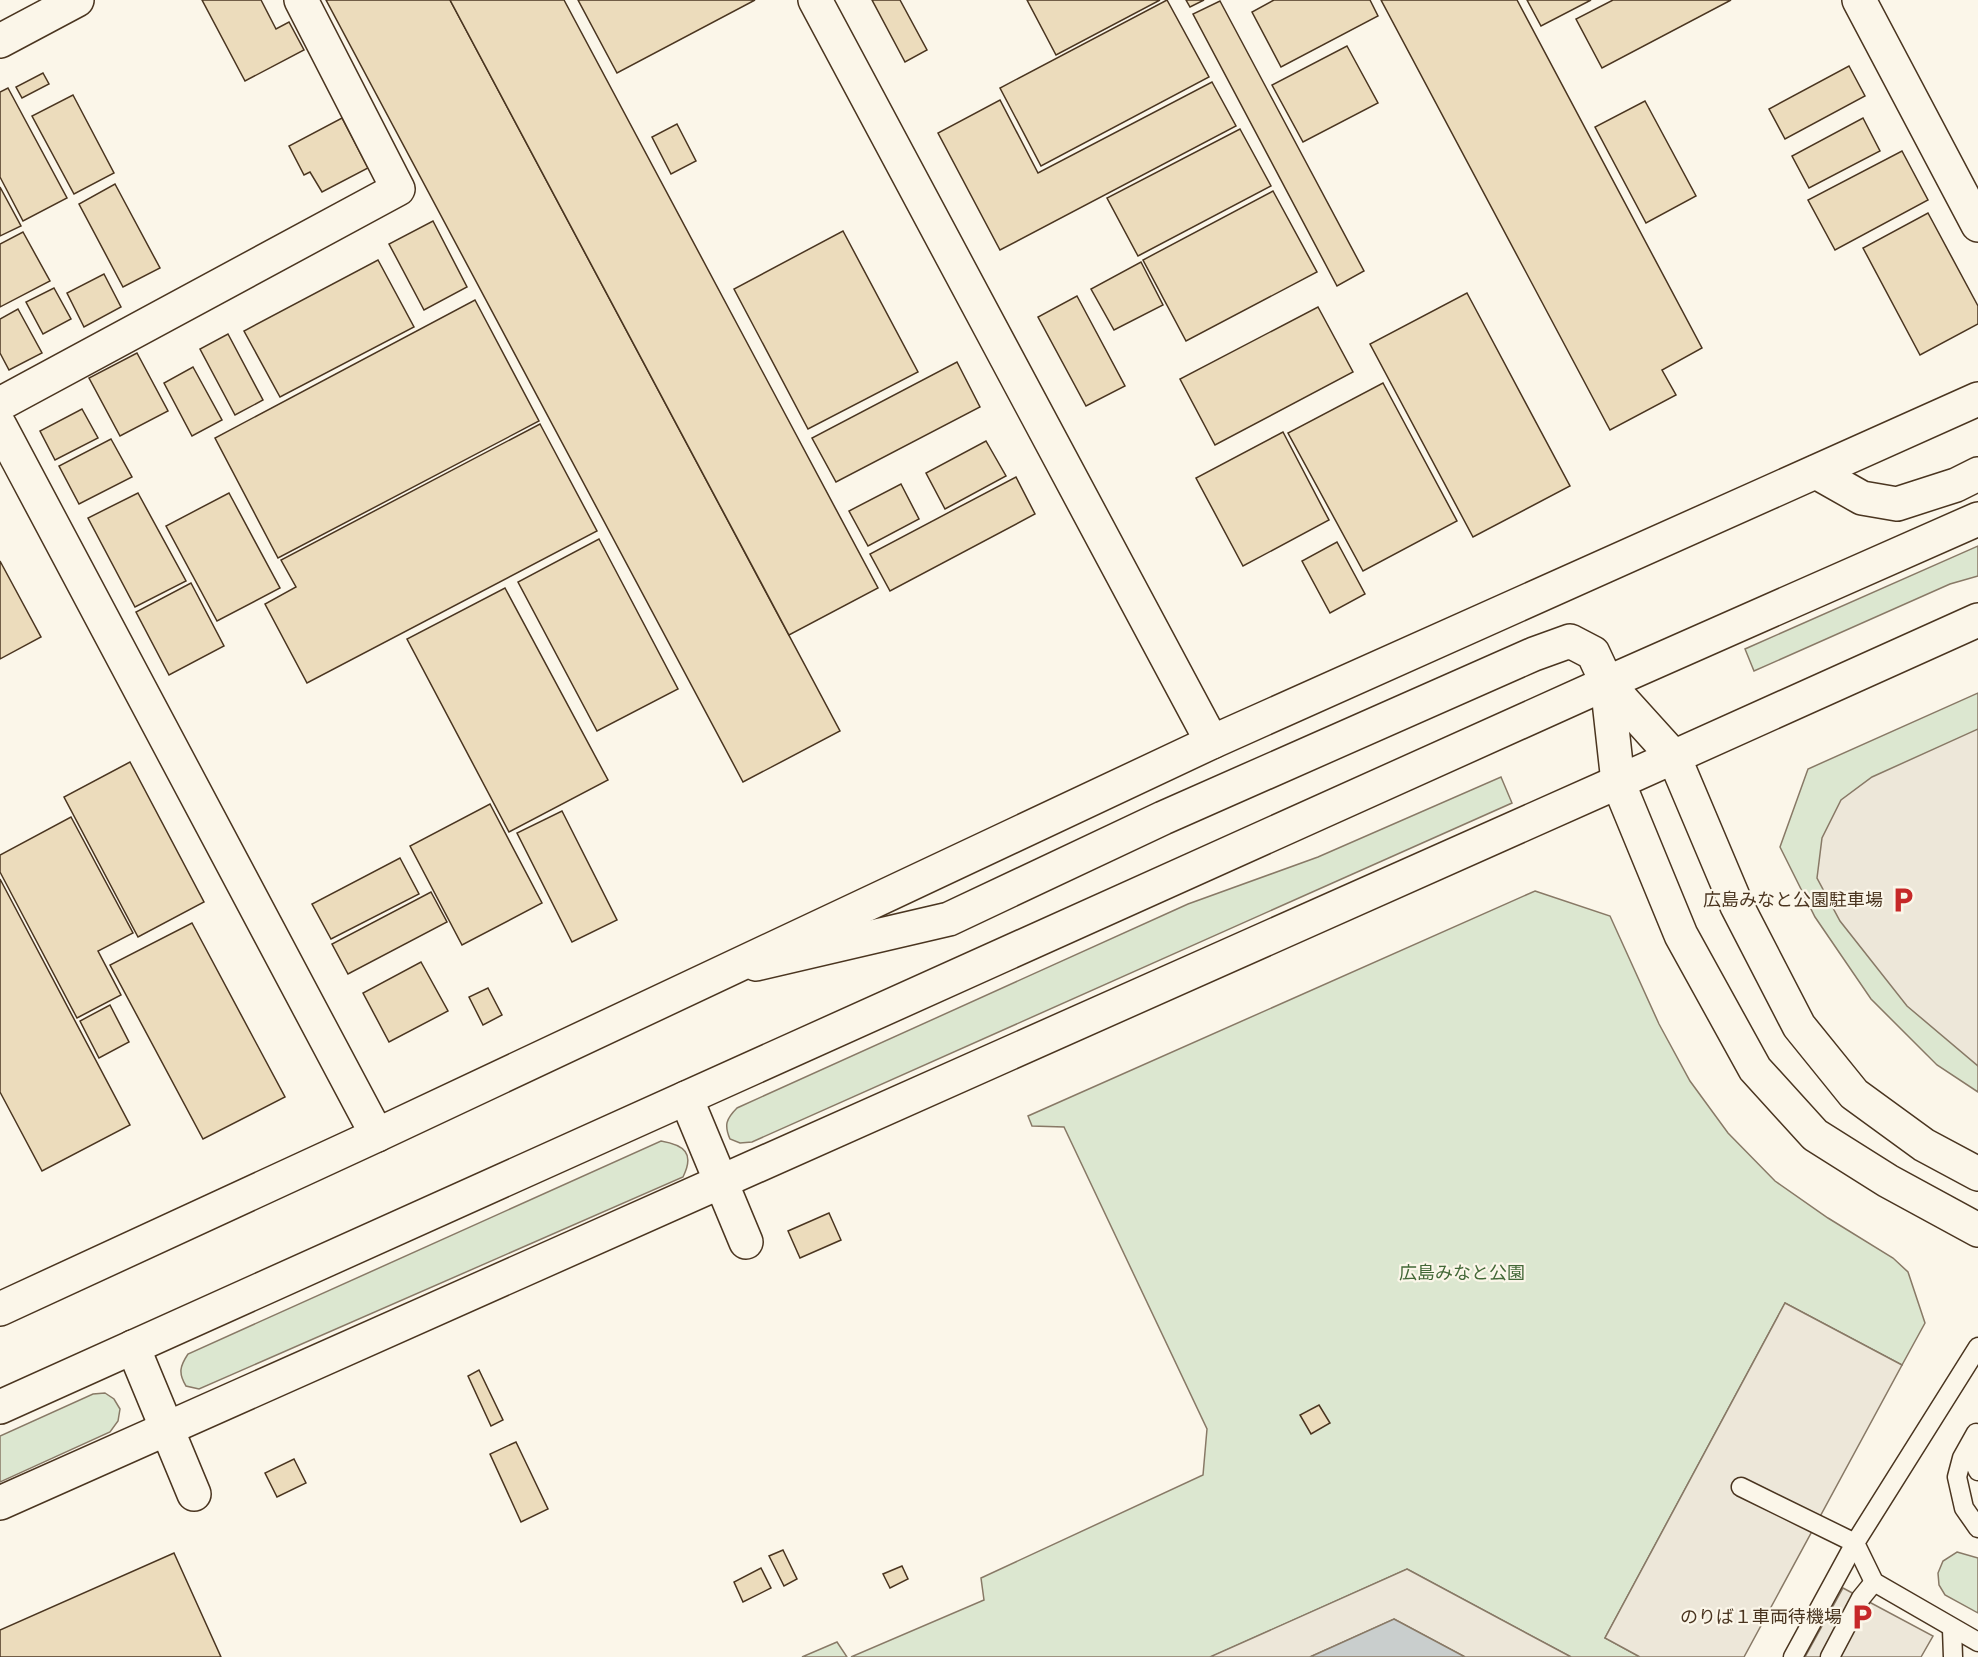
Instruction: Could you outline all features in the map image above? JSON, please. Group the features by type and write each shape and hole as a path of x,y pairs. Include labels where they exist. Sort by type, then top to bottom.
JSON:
{"street":[{"path":"0,404 398,189 301,0"},
{"path":"815,0 1212,742"},
{"path":"1859,0 1978,225"},
{"path":"0,41 71,2"},
{"path":"0,1309 1212,742 1978,399"},
{"path":"0,426 376,1135"},
{"path":"1816,472 1862,498 1897,504 1956,485 1978,474"},
{"path":"0,1407 1607,683 1978,519"},
{"path":"0,1503 1978,620"},
{"path":"723,972 950,919 1174,813 1534,654 1570,641 1593,653 1607,683 1674,756 1737,906 1799,1026 1854,1094 1924,1144 1978,1174"},
{"path":"1607,683 1618,782 1681,935 1755,1069 1815,1135 1888,1181 1978,1230"},
{"path":"686,1098 746,1242"},
{"path":"133,1347 194,1494"}],"lane":[{"path":"1793,1657 1855,1543 1978,1347"},
{"path":"1977,1431 1974,1462 1978,1471"},
{"path":"1977,1431 1962,1458 1957,1477 1964,1508 1978,1528"},
{"path":"1741,1487 1855,1543 1874,1582 1978,1642"},
{"path":"1830,1657 1861,1598 1874,1582"},
{"path":"1952,1629 1953,1657"}],"green space":[{"path":"1978,546 1978,576 1950,584 1754,671 1745,649"},
{"name":"広島みなと公園駐車場","path":"1978,693 1978,1092 1937,1065 1871,999 1815,917 1780,847 1808,769"},
{"path":"1501,777 1512,803 752,1142 740,1143 730,1139 727,1122 737,1108 1188,904 1318,857"},
{"name":"広島みなと公園","path":"1535,891 1610,916 1659,1024 1690,1081 1728,1133 1775,1181 1828,1218 1893,1258 1908,1272 1925,1323 1902,1365 1785,1303 1605,1638 1640,1657 1571,1657 1407,1569 1211,1657 851,1657 984,1600 981,1578 1203,1475 1207,1429 1064,1127 1032,1126 1028,1116"},
{"path":"661,1141 676,1145 685,1152 688,1162 683,1177 199,1389 186,1386 183,1381 181,1370 188,1354"},
{"path":"105,1393 114,1399 120,1409 118,1421 110,1432 0,1482 0,1436 93,1394"},
{"path":"1957,1552 1978,1558 1978,1613 1945,1595 1939,1585 1938,1573 1943,1561"},
{"path":"837,1642 847,1657 802,1657"}],"shaded area":[{"name":"広島みなと公園駐車場","path":"1978,729 1978,1066 1907,1006 1840,921 1817,878 1822,838 1841,800 1872,777"},
{"path":"1785,1303 1902,1365 1744,1657 1640,1657 1605,1638"},
{"path":"1407,1569 1571,1657 1465,1657 1394,1619 1310,1657 1210,1657"},
{"name":"のりば１車両待機場","path":"1843,1588 1933,1636 1921,1657 1805,1657"},
{"path":"1394,1619 1465,1657 1310,1657"}],"building":[{"path":"202,0 261,0 276,29 289,22 304,50 245,81"},
{"path":"326,0 450,0 840,731 743,782"},
{"path":"450,0 564,0 878,588 789,635"},
{"path":"578,0 755,0 617,73"},
{"path":"872,0 900,0 927,50 905,62"},
{"path":"1027,0 1160,0 1056,55"},
{"path":"1167,0 1209,77 1041,166 1000,88"},
{"path":"1186,0 1204,0 1190,7"},
{"path":"1274,0 1370,0 1378,16 1281,67 1252,12"},
{"path":"1381,0 1517,0 1702,348 1662,370 1676,395 1610,430"},
{"path":"1527,0 1591,0 1541,26"},
{"path":"1613,0 1731,0 1602,68 1576,19"},
{"path":"1220,1 1364,271 1337,286 1193,14"},
{"path":"1347,46 1378,103 1303,142 1272,85"},
{"path":"1849,66 1865,96 1785,139 1769,109"},
{"path":"43,73 49,84 22,98 16,87"},
{"path":"1212,82 1236,126 1000,250 938,133 1000,100 1038,173"},
{"path":"8,88 67,198 23,221 0,177 0,92"},
{"path":"73,95 114,173 74,194 32,116"},
{"path":"1645,101 1696,196 1646,223 1595,127"},
{"path":"342,118 368,168 322,192 310,172 304,175 289,146"},
{"path":"1863,118 1880,151 1809,188 1792,156"},
{"path":"677,124 696,161 671,174 652,137"},
{"path":"1240,129 1271,186 1138,256 1107,198"},
{"path":"1902,151 1928,200 1835,250 1808,200"},
{"path":"115,184 160,268 123,287 79,204"},
{"path":"0,187 21,226 0,236"},
{"path":"1273,191 1317,272 1186,341 1143,260"},
{"path":"1928,213 1978,306 1978,324 1920,355 1863,248"},
{"path":"433,221 467,287 424,310 389,244"},
{"path":"843,231 918,372 808,429 734,289"},
{"path":"23,232 50,281 0,307 0,244"},
{"path":"378,260 414,327 280,397 244,331"},
{"path":"1141,262 1163,305 1114,330 1091,289"},
{"path":"104,274 121,307 84,327 67,293"},
{"path":"54,288 71,319 43,334 26,302"},
{"path":"1467,293 1570,486 1473,537 1370,344"},
{"path":"1077,296 1125,386 1086,406 1038,317"},
{"path":"475,300 539,421 278,558 215,438"},
{"path":"1318,307 1353,372 1215,445 1180,379"},
{"path":"18,309 42,353 9,370 0,353 0,319"},
{"path":"228,334 263,400 235,415 200,349"},
{"path":"137,353 168,411 120,436 89,378"},
{"path":"957,362 980,407 836,482 812,438"},
{"path":"193,367 222,420 192,436 164,383"},
{"path":"1383,383 1457,521 1363,571 1288,433"},
{"path":"82,409 98,438 55,460 40,431"},
{"path":"540,424 597,531 307,683 265,604 296,587 281,560"},
{"path":"1283,432 1329,520 1243,566 1196,478"},
{"path":"111,439 132,477 79,504 59,466"},
{"path":"986,441 1006,476 945,509 926,473"},
{"path":"1016,477 1035,514 890,591 870,554"},
{"path":"901,484 919,519 868,546 849,511"},
{"path":"138,493 186,581 135,607 88,518"},
{"path":"229,493 280,588 217,621 166,526"},
{"path":"599,539 678,689 597,731 518,582"},
{"path":"1337,542 1365,594 1330,613 1302,561"},
{"path":"0,561 41,637 0,659"},
{"path":"191,583 224,646 169,675 136,612"},
{"path":"505,588 608,780 509,832 407,639"},
{"path":"130,762 204,902 138,937 64,797"},
{"path":"490,804 542,903 462,945 410,846"},
{"path":"562,811 617,920 572,942 517,833"},
{"path":"71,817 133,933 98,951 121,995 77,1018 0,872 0,855"},
{"path":"400,858 419,894 331,939 312,904"},
{"path":"0,879 130,1125 42,1171 0,1092"},
{"path":"431,892 447,922 348,974 332,944"},
{"path":"192,923 285,1097 203,1139 110,965"},
{"path":"421,962 448,1011 389,1042 363,993"},
{"path":"488,988 502,1015 483,1025 469,997"},
{"path":"110,1005 129,1042 99,1058 80,1021"},
{"path":"829,1213 841,1240 800,1258 788,1231"},
{"path":"479,1370 503,1420 491,1426 468,1376"},
{"path":"1319,1405 1330,1423 1311,1434 1300,1415"},
{"path":"516,1442 548,1509 521,1522 490,1454"},
{"path":"294,1459 306,1483 277,1497 265,1473"},
{"path":"783,1550 797,1579 784,1586 769,1556"},
{"path":"174,1553 221,1657 0,1657 0,1630"},
{"path":"902,1566 908,1579 890,1588 883,1574"},
{"path":"761,1568 771,1588 743,1602 734,1582"}],"place":[{"name":"広島みなと公園駐車場","path":"1903,900"},
{"name":"のりば１車両待機場","path":"1862,1617"}]}
